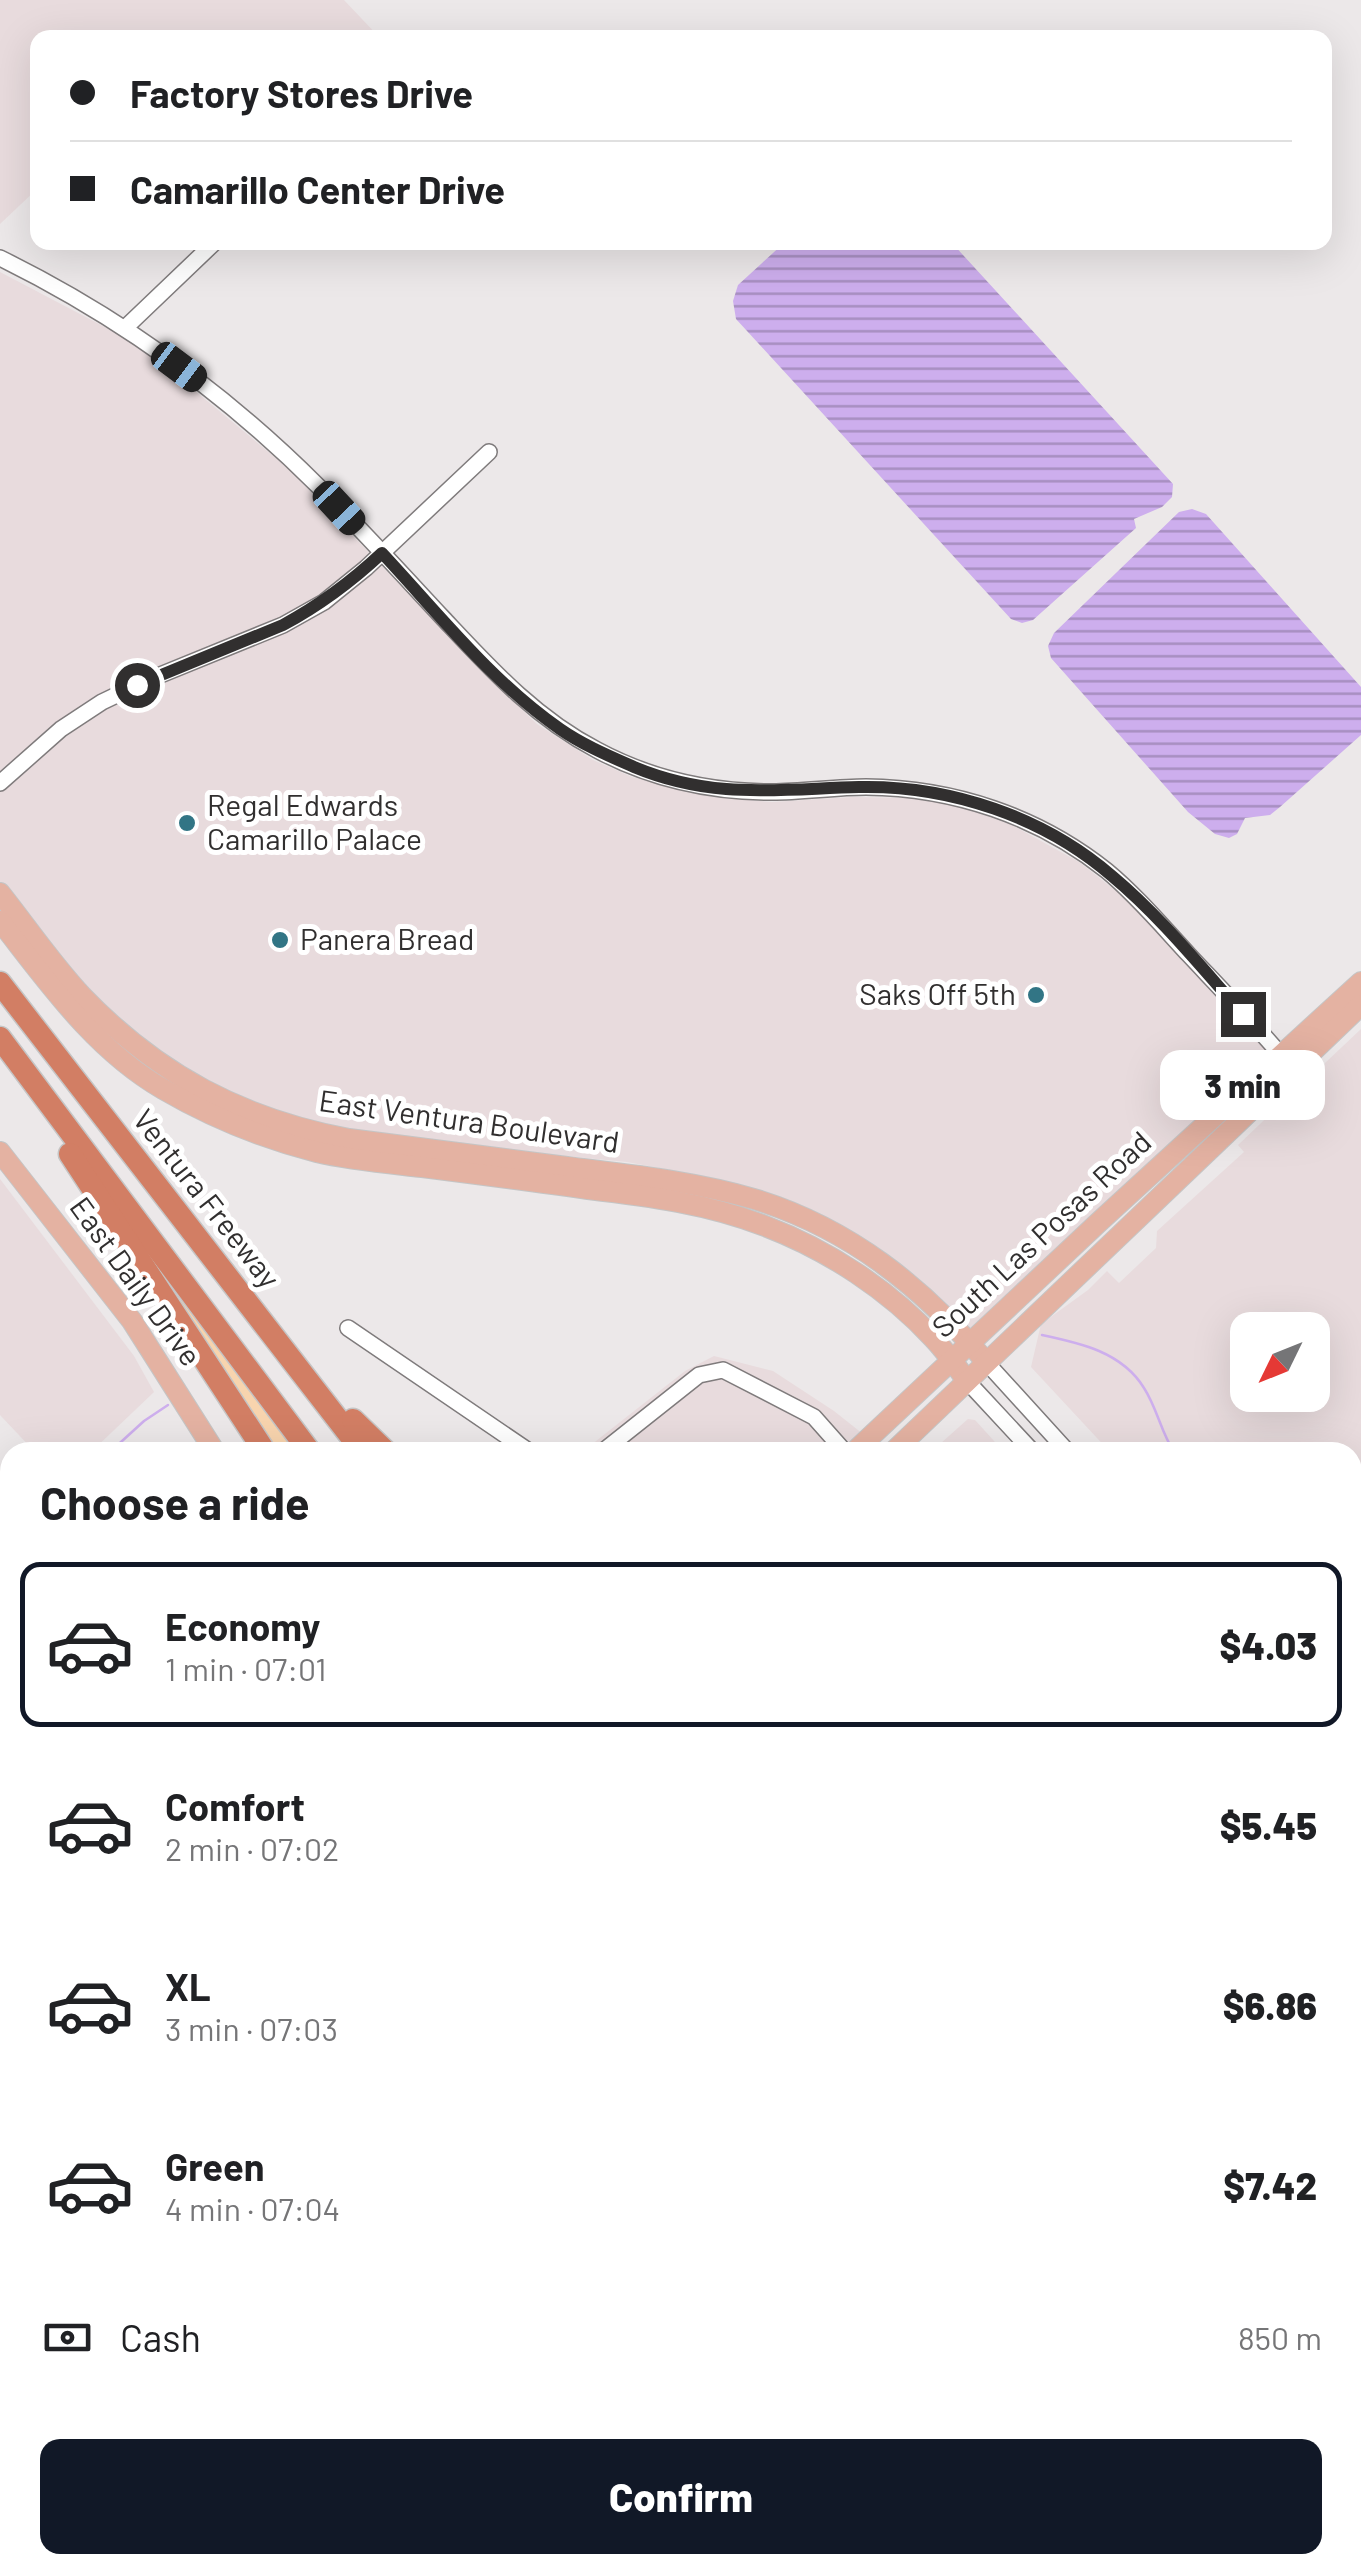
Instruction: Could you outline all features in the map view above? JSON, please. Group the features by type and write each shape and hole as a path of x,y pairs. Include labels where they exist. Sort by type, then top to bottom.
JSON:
{"highway":[{"name":"Ventura Freeway","path":"0,983 355,1442"},
{"path":"4,1043 53,1128 258,1442"},
{"path":"4,1043 303,1442"},
{"path":"301,1370 376,1442"}],"main road":[{"name":"East Ventura Boulevard","path":"0,893 70,983 116,1029 180,1076 245,1111 349,1139 648,1177 756,1200 833,1232 869,1254 938,1308 986,1362"},
{"name":"East Ventura Boulevard","path":"0,921 63,1002 100,1041 160,1088 210,1115 320,1152 634,1194 750,1220 800,1241 864,1280 916,1321 967,1381"},
{"name":"South Las Posas Road","path":"865,1442 1361,982"},
{"name":"South Las Posas Road","path":"903,1442 1361,1005"},
{"path":"1215,1142 1217,1131 1278,1069 1282,1063 1280,1054"},
{"name":"East Daily Drive","path":"0,1152 132,1321 209,1442"}],"street":[{"path":"125,328 207,250"},
{"path":"0,258 64,290 125,328 244,418 318,486 488,666 540,714 584,743 637,768 686,783 742,792 862,787 916,790 960,798 1032,824 1068,843 1127,888 1280,1054"},
{"path":"0,783 80,714 148,680 283,625 341,589 490,452"},
{"path":"348,1328 515,1442"},
{"path":"986,1362 1059,1442"},
{"path":"615,1442 700,1375 723,1370 814,1418 836,1442"},
{"path":"967,1381 1024,1442"}],"shaded area":[{"path":"0,0 344,0 372,30 30,30 30,196 0,224"},
{"path":"776,250 958,250 1173,484 1172,497 1162,507 1134,519 1136,528 1033,620 1022,623 1011,619 736,319 733,301 738,285"},
{"path":"0,272 141,346 289,469 537,724 593,760 632,777 713,797 772,802 913,798 962,807 1012,825 1079,862 1134,905 1268,1052 968,1330 765,1196 686,1173 627,1162 325,1129 221,1093 133,1034 72,974 0,883"},
{"path":"1192,509 1206,514 1361,687 1361,735 1270,815 1245,818 1237,834 1229,838 1215,834 1188,812 1051,658 1048,646 1054,633 1179,512"},
{"path":"1361,1029 1361,1442 1101,1442 1031,1367 1041,1324 1107,1271 1119,1283 1156,1248 1157,1231 1244,1152 1238,1145 1308,1078 1324,1073 1325,1063"},
{"path":"0,1179 134,1356 154,1392 102,1442 26,1442 0,1415"},
{"path":"182,1301 289,1442 263,1442 174,1305"},
{"path":"714,1356 773,1371 863,1434 854,1442 595,1442 685,1371"},
{"path":"968,1419 975,1420 995,1442 942,1442"}],"waterway":[{"path":"1042,1335 1099,1351 1124,1366 1148,1396 1169,1442"},
{"path":"121,1442 168,1405"}],"place":[{"name":"Regal Edwards Camarillo Palace","path":"187,823"},
{"name":"Panera Bread","path":"280,940"},
{"name":"Saks Off 5th","path":"1036,995"}],"route":[{"path":"137,685 283,625 341,589 382,553 520,697 564,732 601,752 658,776 712,788 742,792 862,787 916,790 960,798 1016,816 1068,843 1127,888 1243,1014"}]}
